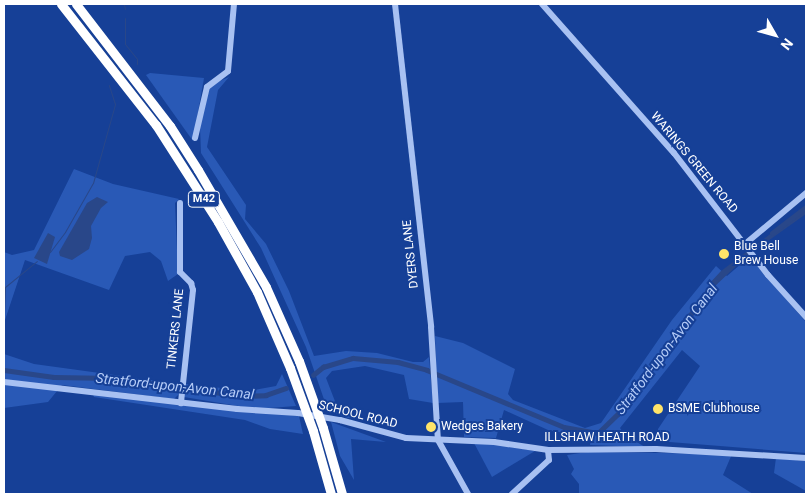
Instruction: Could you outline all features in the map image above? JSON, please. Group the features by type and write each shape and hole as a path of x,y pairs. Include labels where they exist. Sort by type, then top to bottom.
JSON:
{"highway":[{"name":"M42","path":"61,4 156,125 193,182 257,292 290,368 314,431 331,494"},
{"name":"M42","path":"76,4 165,118 198,170 261,279 299,361 323,428 342,494"}],"street":[{"path":"195,138 207,87 228,71 234,4"},
{"name":"DYERS LANE","path":"395,4 433,369 438,440 468,494"},
{"name":"WARINGS GREEN ROAD","path":"542,4 674,153 754,256 806,317"},
{"path":"747,246 755,235 806,192"},
{"name":"TINKERS LANE","path":"180,203 180,272 191,283 193,290 181,403"},
{"path":"739,235 755,235"},
{"name":"SCHOOL ROAD","path":"4,382 181,403 306,414 340,420 406,438 438,440"},
{"name":"ILLSHAW HEATH ROAD","path":"438,440 494,442 548,450 590,447 656,449 806,458"},
{"path":"548,450 550,460"},
{"path":"512,494 562,450"}],"shaded area":[{"path":"150,73 204,78 193,141 146,75"},
{"path":"229,77 218,90 207,147 246,205 245,219 266,244 289,291 314,356 346,351 377,353 413,362 423,362 429,357 433,403 409,399 404,375 365,366 332,371 326,378 338,409 358,417 348,418 328,411 306,347 261,248 201,153 200,127 210,85"},
{"path":"74,169 113,184 179,199 175,203 178,274 168,281 161,261 150,252 125,256 109,290 25,260 4,323 4,252 12,255 34,250"},
{"path":"97,197 108,202 101,208 91,226 92,238 89,249 72,260 60,256 59,252 87,203"},
{"path":"806,207 806,214 747,256 714,287 709,284 721,271"},
{"path":"48,233 55,237 47,264 34,258"},
{"path":"749,257 806,322 806,453 657,441 658,429 700,366 682,350 620,428 625,435 645,447 590,445 591,438 548,430 504,410 496,438 464,437 463,402 437,403 435,336 463,343 515,369 508,394 513,400 585,428 601,423 672,320 716,266 727,276"},
{"path":"4,354 34,364 180,384 179,394 174,399 62,385 48,402 4,408"},
{"path":"282,374 296,406 256,409 184,397 185,384 249,391 276,386"},
{"path":"92,392 299,416 303,434 270,429 245,420 94,397"},
{"path":"331,422 386,442 351,439 354,480 340,456"},
{"path":"474,443 493,444 535,451 492,477"},
{"path":"587,452 732,454 723,475 753,494 579,494 579,484 571,474 574,469 567,455"},
{"path":"776,458 806,461 806,491 774,473"}],"waterway":[{"path":"124,4 125,9"},
{"path":"125,18 125,44 137,59 137,64"},
{"path":"50,252 65,232 93,183 115,104 109,85"},
{"name":"Stratford-upon-Avon Canal","path":"772,233 806,207"},
{"path":"4,316 5,287 37,261"},
{"name":"Stratford-upon-Avon Canal","path":"313,375 323,367 353,358 398,362 427,370 564,427 598,433 618,414 715,281"},
{"name":"Stratford-upon-Avon Canal","path":"4,370 54,377 112,378 243,396 266,395 286,388"}],"place":[{"name":"Blue Bell Brew House","path":"724,254"},
{"name":"BSME Clubhouse","path":"658,409"},
{"name":"Wedges Bakery","path":"431,427"}]}
